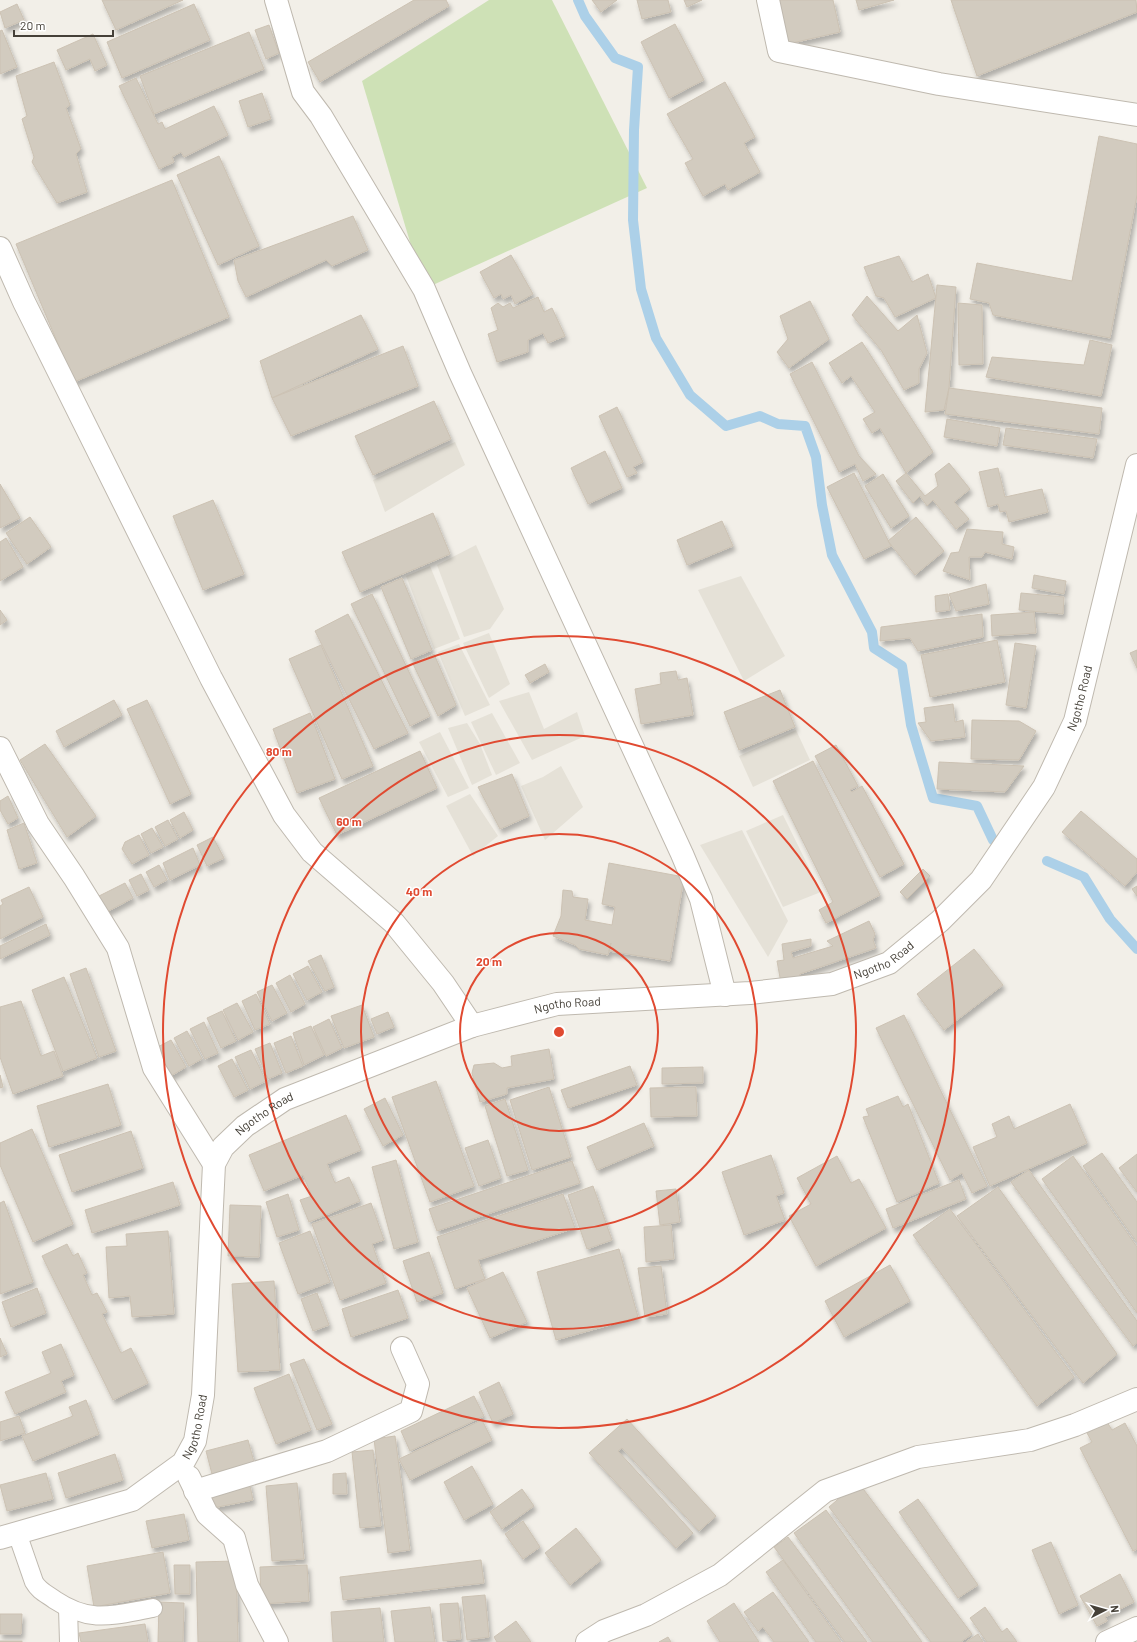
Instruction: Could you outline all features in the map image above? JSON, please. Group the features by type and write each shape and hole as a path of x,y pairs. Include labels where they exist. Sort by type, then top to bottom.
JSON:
{"street":[{"path":"276,0 303,92 321,116 424,290 460,373 682,854 701,899 725,995"},
{"path":"768,0 779,51 939,84 1137,115"},
{"path":"0,248 24,302 210,678 284,815 312,852 394,923 443,983 472,1026"},
{"name":"Ngotho Road","path":"9,1535 132,1500 183,1463 195,1441 203,1395 214,1164 223,1147 245,1126 285,1099 472,1026 557,1004 725,995 832,984 889,963 940,921 981,880 1044,787 1075,721 1134,495 1137,466"},
{"path":"0,748 38,824 74,877 118,948 154,1068 214,1164"},
{"path":"195,1491 327,1452 411,1411 418,1384 402,1348"},
{"path":"588,1642 604,1631 646,1615 720,1575 825,1491 918,1457 1030,1440 1075,1425 1137,1399"},
{"path":"183,1463 207,1514 234,1538 247,1585 277,1642"},
{"path":"1107,1642 1137,1628"}],"lane":[{"path":"9,1535 38,1589 68,1608 90,1616 103,1617 153,1608"},
{"path":"68,1608 69,1642"}],"shaded area":[{"path":"455,442 465,465 385,512 373,480"},
{"path":"476,545 504,609 490,629 464,637 437,565"},
{"path":"430,566 460,639 434,649 406,576"},
{"path":"741,576 785,656 744,681 698,590"},
{"path":"489,633 510,684 489,698 463,643"},
{"path":"459,644 490,705 465,716 438,652"},
{"path":"529,692 544,729 577,712 585,736 532,760 499,701"},
{"path":"492,713 520,763 496,775 471,722"},
{"path":"467,723 480,744 492,775 472,785 448,728"},
{"path":"796,730 810,760 753,787 739,756"},
{"path":"440,732 469,788 448,797 419,742"},
{"path":"561,766 583,807 545,840 521,786 543,777"},
{"path":"470,794 498,836 473,856 446,806"},
{"path":"783,815 821,892 783,907 746,831"},
{"path":"742,830 788,921 768,957 700,845"}],"green space":[{"path":"489,0 552,0 647,188 424,289 362,81"}],"building":[{"path":"102,0 183,0 116,30"},
{"path":"414,0 446,0 449,6 320,82 308,62"},
{"path":"592,0 617,0 601,12"},
{"path":"637,0 668,0 671,12 642,19"},
{"path":"684,0 702,0 687,7"},
{"path":"779,0 833,0 840,32 788,44"},
{"path":"856,0 894,0 859,10"},
{"path":"951,0 1136,0 1137,12 977,76"},
{"path":"17,4 24,20 5,28 0,12"},
{"path":"194,4 210,40 122,78 107,42"},
{"path":"675,24 704,80 669,98 641,42"},
{"path":"269,25 279,53 266,59 255,30"},
{"path":"2,30 17,67 0,74 0,31"},
{"path":"249,32 264,69 154,114 140,76"},
{"path":"93,34 107,65 95,71 90,59 66,70 57,50"},
{"path":"54,62 70,105 66,108 81,149 76,154 87,192 57,203 32,162 34,157 22,119 27,116 16,76"},
{"path":"136,78 158,124 162,122 165,129 214,106 228,135 184,157 181,152 172,157 174,162 159,169 119,86"},
{"path":"725,82 755,137 744,143 760,172 728,190 725,184 703,196 685,163 693,159 667,114"},
{"path":"262,93 271,119 248,127 239,101"},
{"path":"1099,136 1137,144 1137,195 1110,338 993,315 989,303 970,299 977,263 1072,281"},
{"path":"219,156 259,246 218,265 177,175"},
{"path":"172,180 229,317 74,382 16,244"},
{"path":"353,216 368,250 332,266 326,260 246,297 238,281 234,260"},
{"path":"511,255 533,294 515,304 511,295 503,299 501,294 494,298 480,272"},
{"path":"899,256 912,282 928,274 936,298 895,317 884,298 876,296 864,267"},
{"path":"937,285 956,287 949,388 944,410 925,412"},
{"path":"867,296 898,331 917,315 927,353 919,369 919,383 904,390 881,350 852,315"},
{"path":"538,297 544,312 552,308 565,336 548,343 543,333 528,340 528,352 497,362 488,334 498,330 491,308 498,303 503,307 510,303 513,308"},
{"path":"810,301 829,339 789,368 777,352 788,339 780,316"},
{"path":"958,303 982,305 983,364 959,365"},
{"path":"361,315 378,349 272,398 260,361"},
{"path":"1090,340 1112,345 1101,396 986,377 992,357 1084,365"},
{"path":"862,342 933,452 906,473 880,428 872,433 863,419 875,412 851,376 842,383 829,363"},
{"path":"403,346 418,386 291,436 272,398"},
{"path":"812,362 859,456 876,474 863,481 855,464 839,472 790,374"},
{"path":"949,388 1102,408 1099,434 945,414"},
{"path":"434,401 451,439 373,475 355,436"},
{"path":"617,407 643,462 633,467 637,473 627,477 599,416"},
{"path":"947,419 1000,428 997,446 944,437"},
{"path":"1006,428 1097,439 1093,458 1003,445"},
{"path":"605,451 622,488 588,504 571,468"},
{"path":"949,463 970,489 954,502 969,519 956,529 933,500 927,506 920,496 913,503 896,481 906,473 925,496 938,486 935,474"},
{"path":"998,468 1005,497 1042,489 1048,512 1009,522 1006,511 1000,512 998,504 988,507 979,472"},
{"path":"854,473 891,546 864,559 827,487"},
{"path":"883,474 909,516 891,528 865,486"},
{"path":"0,484 20,518 0,528"},
{"path":"213,500 244,574 203,590 173,516"},
{"path":"433,513 450,554 360,592 342,552"},
{"path":"30,517 51,547 27,564 6,533"},
{"path":"916,517 944,551 915,575 888,541"},
{"path":"722,521 733,546 687,565 677,540"},
{"path":"967,529 1003,532 1002,544 1014,547 1012,559 985,552 982,557 969,557 970,580 943,571 951,553 959,552"},
{"path":"6,538 23,567 0,581 0,542"},
{"path":"1034,575 1066,581 1064,594 1032,588"},
{"path":"402,578 432,650 411,659 381,587"},
{"path":"986,584 989,604 956,611 949,594"},
{"path":"1021,593 1064,597 1063,614 1019,610"},
{"path":"372,594 430,716 410,726 351,604"},
{"path":"948,594 950,610 936,612 935,596"},
{"path":"0,610 7,620 0,625"},
{"path":"1034,612 1036,633 992,636 991,615"},
{"path":"348,614 408,733 374,749 315,631"},
{"path":"982,614 983,637 918,651 910,638 880,641 881,627"},
{"path":"997,640 1005,682 930,697 921,655"},
{"path":"1015,643 1036,646 1026,708 1006,705"},
{"path":"321,645 373,766 342,779 289,659"},
{"path":"1137,650 1137,668 1130,653"},
{"path":"434,654 456,705 438,716 413,664"},
{"path":"545,664 549,672 530,683 525,675"},
{"path":"676,671 678,680 687,678 693,715 641,724 635,689 661,684 660,673"},
{"path":"780,690 795,727 739,750 724,712"},
{"path":"114,700 122,715 64,747 56,731"},
{"path":"147,700 191,794 170,804 127,709"},
{"path":"953,704 955,722 963,720 965,737 931,741 918,723 926,722 924,708"},
{"path":"310,713 335,779 297,793 273,729"},
{"path":"972,720 1019,721 1036,731 1019,760 971,759"},
{"path":"45,744 96,816 67,837 20,760"},
{"path":"836,745 858,786 850,790 852,792 862,786 904,864 880,877 815,756"},
{"path":"420,751 437,788 337,835 319,798"},
{"path":"813,761 880,895 826,923 819,910 833,902 773,781"},
{"path":"939,762 1024,766 1005,792 937,789"},
{"path":"512,774 529,816 500,829 478,787"},
{"path":"8,796 18,818 8,824 0,810 0,801"},
{"path":"1081,811 1137,859 1137,872 1125,886 1062,832"},
{"path":"184,812 193,830 180,838 170,820"},
{"path":"168,820 178,839 165,846 155,827"},
{"path":"24,823 37,863 19,869 7,830"},
{"path":"152,828 163,847 151,853 141,834"},
{"path":"139,835 149,855 132,864 122,849 125,842"},
{"path":"213,837 224,858 207,866 197,845"},
{"path":"193,848 200,865 170,880 163,863"},
{"path":"609,863 684,877 670,961 609,951 608,955 579,949 575,945 553,936 561,916 563,890 572,891 573,897 588,899 585,920 612,925 615,907 602,904"},
{"path":"159,865 167,880 154,887 146,872"},
{"path":"923,869 930,876 907,899 900,892"},
{"path":"141,874 149,890 137,896 129,880"},
{"path":"125,883 133,898 101,915 93,899"},
{"path":"1137,886 1137,896 1132,889"},
{"path":"29,887 43,917 0,939 0,906 3,904 1,900"},
{"path":"869,921 875,934 873,940 876,948 800,974 798,980 781,983 777,961 784,960 782,944 811,939 811,946 791,952 793,958 833,946 827,941"},
{"path":"46,924 50,935 0,959 0,946"},
{"path":"974,949 1003,985 944,1030 917,994"},
{"path":"321,955 334,987 325,991 308,961"},
{"path":"308,966 322,992 307,1000 293,974"},
{"path":"86,968 116,1051 99,1057 70,974"},
{"path":"290,975 305,1004 291,1012 276,983"},
{"path":"64,977 97,1058 63,1071 32,990"},
{"path":"272,985 287,1013 272,1021 257,992"},
{"path":"256,994 270,1024 255,1030 242,1001"},
{"path":"21,1001 41,1056 54,1051 63,1076 13,1094 0,1057 0,1007"},
{"path":"237,1003 253,1032 238,1040 223,1010"},
{"path":"362,1005 374,1037 344,1048 331,1016"},
{"path":"222,1011 236,1041 221,1048 207,1018"},
{"path":"388,1012 394,1027 377,1034 371,1019"},
{"path":"904,1015 987,1186 972,1193 962,1173 950,1180 876,1028"},
{"path":"329,1019 342,1048 326,1056 313,1027"},
{"path":"204,1022 218,1053 205,1059 190,1029"},
{"path":"311,1026 324,1055 304,1065 293,1033"},
{"path":"187,1031 202,1059 189,1066 174,1038"},
{"path":"291,1036 303,1066 286,1073 274,1043"},
{"path":"171,1040 186,1067 169,1077 154,1049"},
{"path":"270,1043 282,1073 268,1079 255,1049"},
{"path":"549,1049 554,1079 507,1088 507,1094 480,1102 472,1073 474,1065 494,1063 502,1068 512,1066 511,1056"},
{"path":"251,1050 266,1081 250,1089 235,1057"},
{"path":"232,1059 248,1090 234,1097 218,1066"},
{"path":"630,1066 637,1085 568,1108 561,1090"},
{"path":"703,1067 703,1083 662,1084 662,1068"},
{"path":"0,1075 3,1087 0,1088"},
{"path":"436,1081 474,1186 430,1202 392,1097"},
{"path":"108,1084 121,1125 49,1147 37,1106"},
{"path":"549,1087 571,1157 532,1170 510,1100"},
{"path":"696,1087 697,1116 651,1117 650,1088"},
{"path":"898,1096 903,1107 908,1104 939,1183 897,1202 863,1117 869,1116 866,1109"},
{"path":"385,1098 403,1135 383,1146 364,1109"},
{"path":"505,1099 528,1170 507,1176 485,1106"},
{"path":"1070,1104 1087,1143 990,1186 973,1147 997,1137 992,1124 1009,1116 1014,1129"},
{"path":"346,1115 361,1150 327,1164 335,1183 349,1177 360,1201 309,1222 300,1200 312,1196 303,1175 264,1191 249,1155"},
{"path":"644,1123 654,1146 597,1170 587,1147"},
{"path":"32,1129 73,1224 33,1242 0,1165 0,1143"},
{"path":"131,1131 143,1168 72,1192 59,1155"},
{"path":"488,1140 501,1178 479,1186 465,1148"},
{"path":"1102,1153 1137,1202 1137,1242 1083,1166"},
{"path":"1137,1154 1137,1192 1119,1168"},
{"path":"771,1155 784,1193 776,1196 785,1220 744,1235 722,1172"},
{"path":"837,1156 851,1183 859,1179 886,1228 816,1266 789,1216 811,1204 797,1178"},
{"path":"1073,1156 1137,1247 1137,1313 1042,1179"},
{"path":"396,1160 418,1242 394,1249 372,1167"},
{"path":"572,1161 580,1183 437,1231 429,1209"},
{"path":"1029,1170 1137,1321 1137,1343 1133,1346 1011,1182"},
{"path":"959,1180 966,1199 893,1228 886,1209"},
{"path":"173,1182 180,1205 92,1233 85,1210"},
{"path":"593,1186 612,1240 587,1249 568,1195"},
{"path":"998,1187 1117,1354 1083,1383 957,1216"},
{"path":"676,1189 680,1222 660,1225 656,1191"},
{"path":"288,1194 299,1230 277,1237 266,1202"},
{"path":"563,1194 575,1228 478,1260 485,1279 455,1289 437,1237"},
{"path":"4,1201 33,1282 0,1294 0,1203"},
{"path":"371,1203 384,1240 372,1244 386,1283 340,1300 312,1224"},
{"path":"230,1205 261,1206 259,1257 228,1256"},
{"path":"950,1209 1074,1377 1037,1406 913,1235"},
{"path":"671,1225 674,1259 646,1262 644,1227"},
{"path":"168,1231 174,1314 132,1317 130,1296 109,1298 106,1247 127,1246 126,1234"},
{"path":"310,1231 330,1282 298,1294 279,1243"},
{"path":"67,1244 73,1256 78,1253 87,1273 83,1275 92,1295 97,1293 107,1312 102,1314 121,1353 131,1348 148,1383 113,1400 42,1256"},
{"path":"619,1249 638,1317 556,1340 537,1272"},
{"path":"429,1252 443,1293 417,1302 403,1261"},
{"path":"890,1265 910,1301 844,1337 825,1301"},
{"path":"661,1266 667,1314 645,1317 638,1268"},
{"path":"503,1272 527,1322 490,1338 467,1288"},
{"path":"274,1281 280,1370 238,1372 232,1284"},
{"path":"37,1288 46,1313 11,1327 2,1302"},
{"path":"398,1290 408,1318 351,1337 342,1309"},
{"path":"317,1293 329,1325 313,1331 301,1299"},
{"path":"0,1338 7,1354 0,1357"},
{"path":"61,1344 74,1375 61,1381 66,1392 15,1414 5,1392 51,1373 42,1352"},
{"path":"304,1359 332,1424 317,1430 290,1364"},
{"path":"289,1374 311,1430 276,1444 254,1388"},
{"path":"499,1382 513,1414 493,1423 479,1392"},
{"path":"474,1396 484,1416 410,1451 401,1431"},
{"path":"86,1400 99,1434 33,1461 22,1436 73,1416 69,1407"},
{"path":"19,1416 25,1433 0,1441 0,1422"},
{"path":"627,1419 716,1516 699,1531 622,1448 618,1451 693,1533 676,1548 589,1453"},
{"path":"482,1420 492,1440 410,1480 399,1459"},
{"path":"1107,1422 1112,1430 1125,1423 1137,1446 1137,1549 1133,1551 1080,1448 1092,1442 1087,1433"},
{"path":"395,1436 410,1550 388,1553 374,1439"},
{"path":"248,1440 254,1462 212,1474 206,1451"},
{"path":"373,1450 381,1526 360,1528 352,1452"},
{"path":"115,1454 123,1480 66,1498 58,1473"},
{"path":"472,1466 493,1504 464,1520 444,1482"},
{"path":"46,1473 53,1499 7,1511 0,1485"},
{"path":"346,1473 347,1494 333,1494 333,1474"},
{"path":"249,1481 253,1500 213,1508 210,1489"},
{"path":"858,1482 972,1634 961,1642 931,1642 829,1507"},
{"path":"297,1483 304,1559 272,1561 266,1486"},
{"path":"522,1489 534,1506 502,1529 490,1512"},
{"path":"918,1499 978,1585 958,1598 899,1512"},
{"path":"826,1510 922,1642 873,1642 794,1533"},
{"path":"184,1514 189,1540 152,1548 146,1521"},
{"path":"523,1521 540,1547 523,1559 505,1534"},
{"path":"576,1528 601,1560 570,1585 545,1553"},
{"path":"788,1537 867,1642 845,1642 774,1547"},
{"path":"1051,1542 1078,1605 1059,1614 1032,1550"},
{"path":"163,1552 170,1593 94,1607 87,1566"},
{"path":"481,1560 484,1583 343,1600 340,1577"},
{"path":"783,1560 841,1642 816,1642 766,1572"},
{"path":"236,1561 238,1642 198,1642 196,1562"},
{"path":"174,1565 190,1565 190,1594 175,1594"},
{"path":"307,1565 309,1601 261,1604 260,1567"},
{"path":"1120,1574 1134,1602 1105,1617 1107,1621 1097,1626 1080,1596"},
{"path":"773,1592 809,1642 774,1642 763,1627 758,1631 744,1612"},
{"path":"485,1595 489,1637 467,1640 462,1597"},
{"path":"159,1602 184,1603 183,1642 158,1642"},
{"path":"458,1603 461,1639 443,1641 440,1604"},
{"path":"734,1603 759,1642 720,1642 707,1621"},
{"path":"430,1607 435,1642 395,1642 391,1611"},
{"path":"985,1607 1002,1632 1007,1628 1017,1642 987,1642 970,1618"},
{"path":"380,1608 384,1642 333,1642 331,1612"},
{"path":"0,1614 22,1614 21,1634 0,1634"},
{"path":"516,1621 531,1642 497,1642 494,1637"},
{"path":"145,1624 148,1642 81,1642 79,1633"},
{"path":"978,1634 983,1642 966,1642"},
{"path":"668,1637 671,1642 659,1642"},
{"path":"22,1641 22,1642 0,1642"}],"waterway":[{"path":"578,0 585,16 615,58 638,67 634,130 633,220 641,289 656,338 690,395 726,426 760,416 778,424 805,426 816,457 822,505 832,555 872,632 874,648 902,666 911,725 933,798 977,806 993,840"},
{"path":"1047,861 1084,877 1110,919 1137,949"}]}
